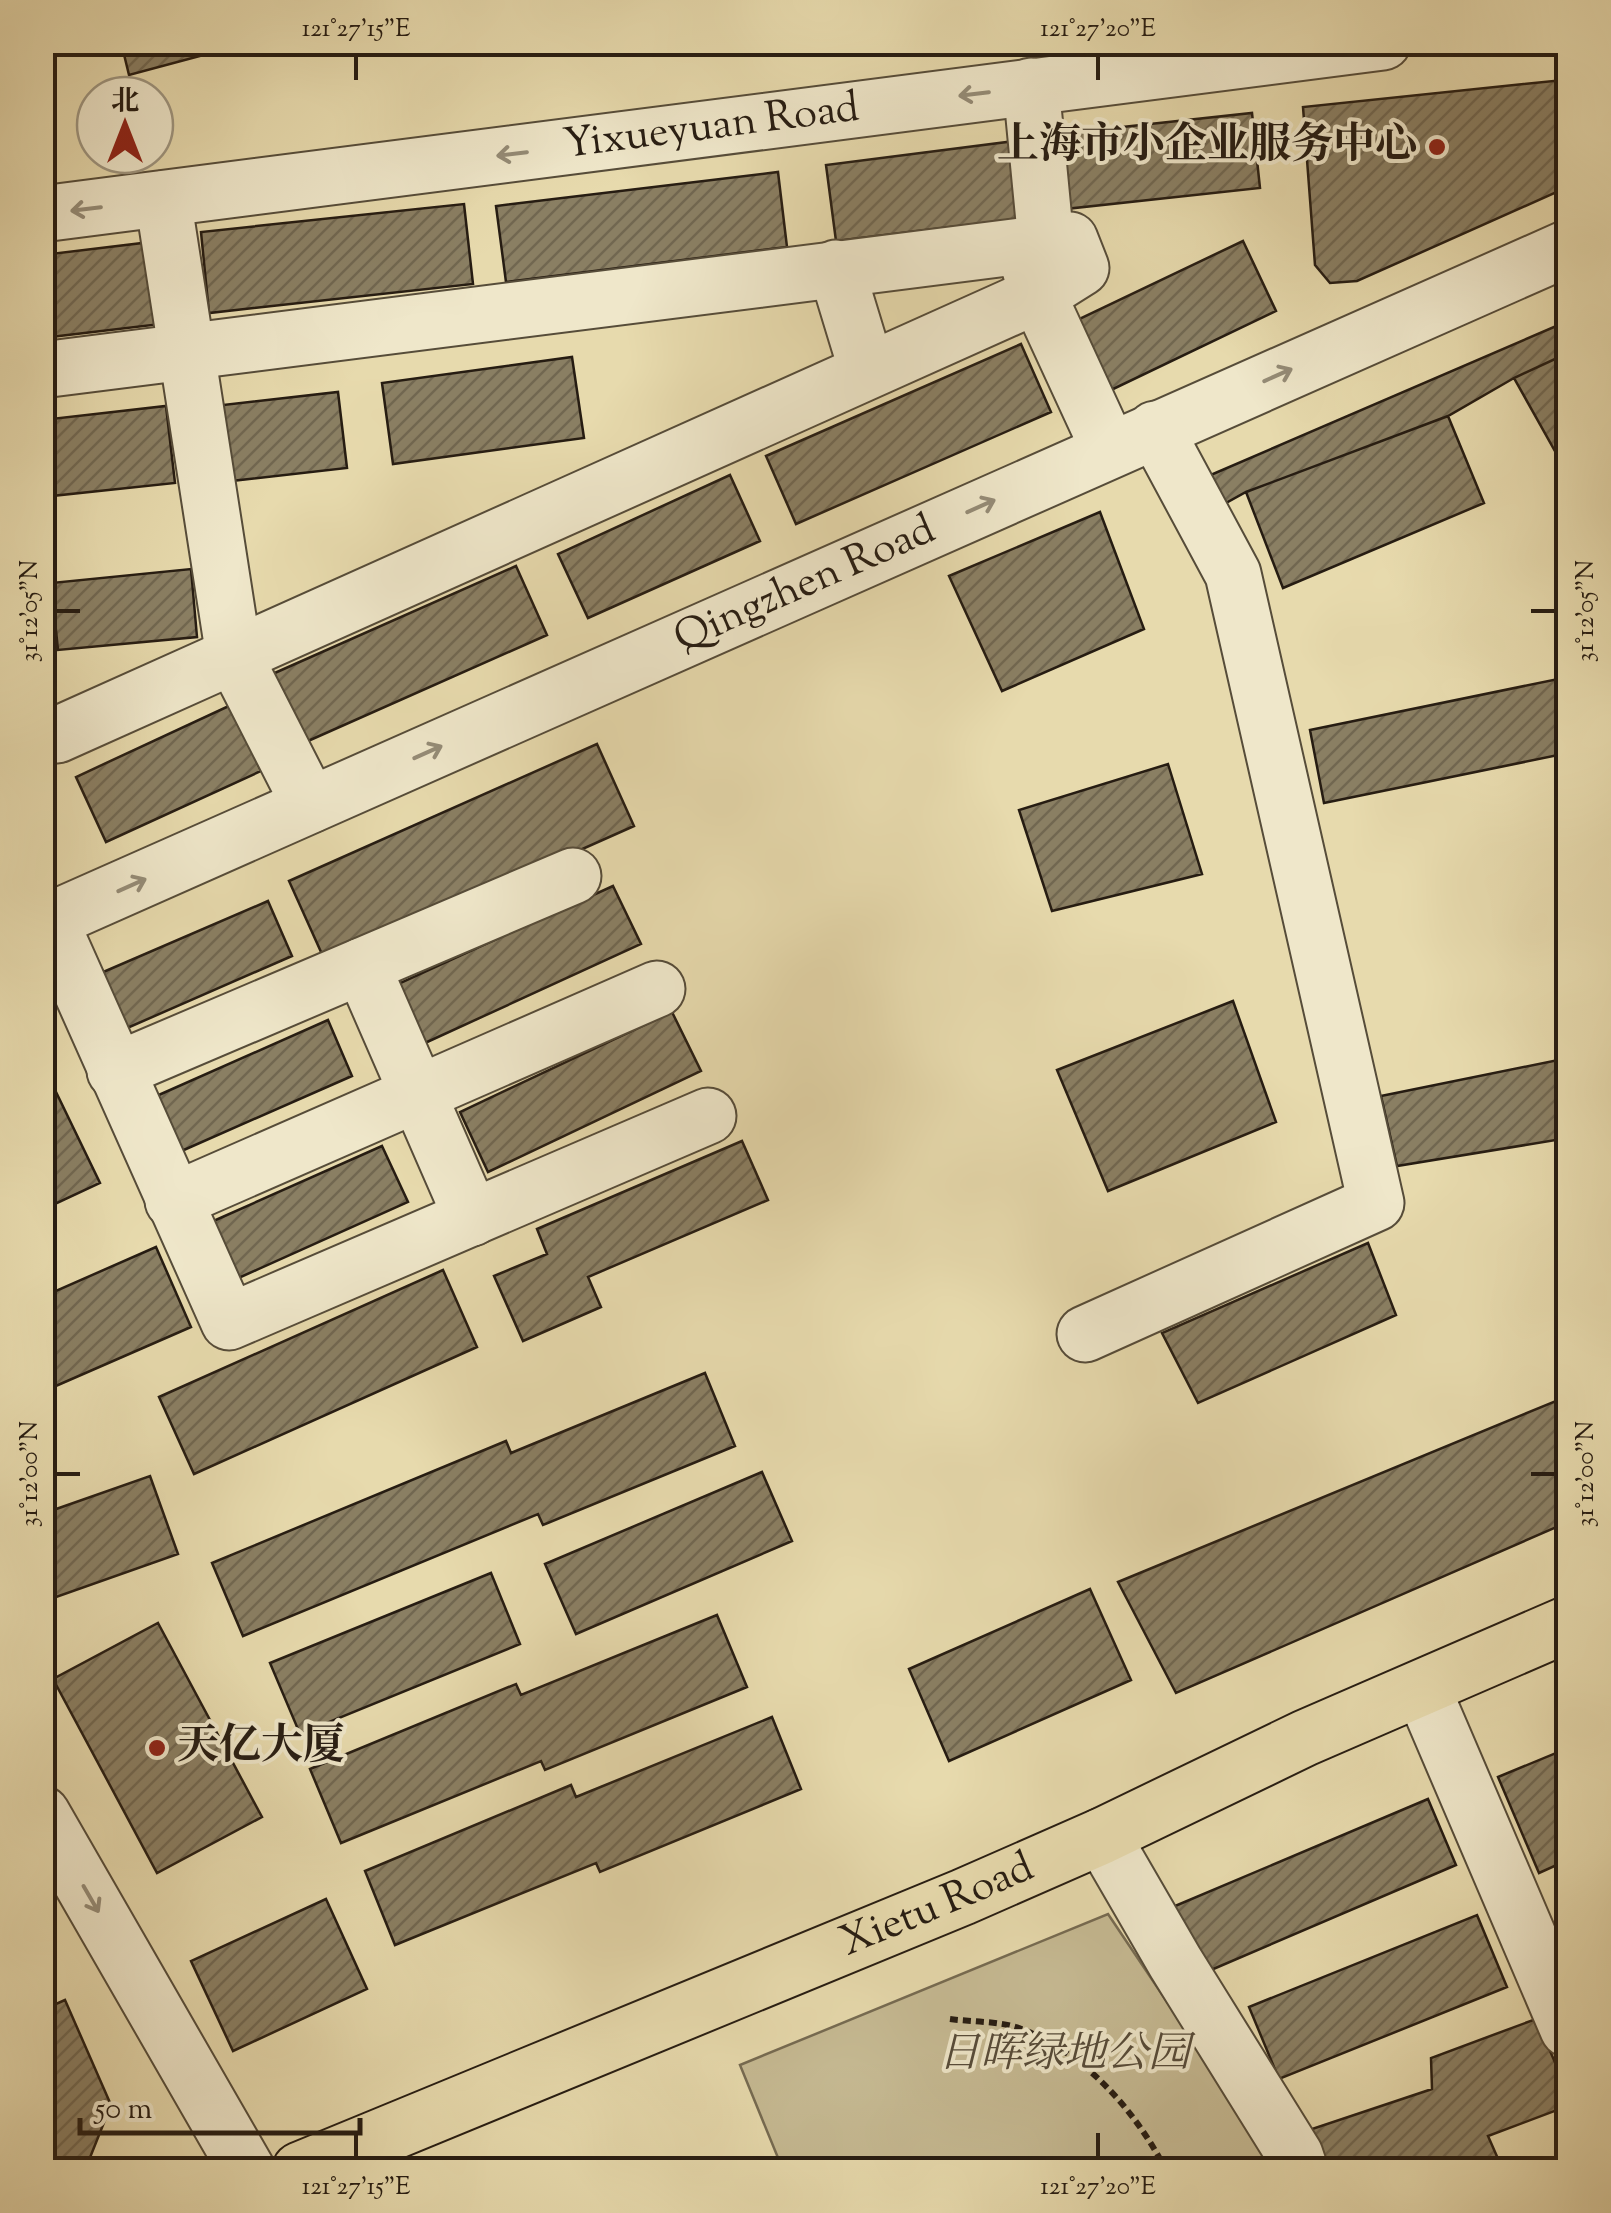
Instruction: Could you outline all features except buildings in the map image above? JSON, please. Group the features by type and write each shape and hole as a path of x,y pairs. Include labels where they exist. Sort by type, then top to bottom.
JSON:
{"main road":[{"name":"Xietu Road","path":"300,2170 944,1905 1102,1836 1305,1738 1568,1624"}],"street":[{"name":"Yixueyuan Road","path":"42,214 1383,42"},
{"path":"1031,86 1036,261 1132,439 1232,574 1376,1202 1084,1334"},
{"path":"162,199 234,656 310,805"},
{"name":"Qingzhen Road","path":"46,923 1568,248"},
{"path":"42,370 836,268 1036,261"},
{"path":"57,734 867,370 1036,261"},
{"path":"836,268 867,370"},
{"path":"115,1071 574,876"},
{"path":"46,923 229,1322 708,1116"},
{"path":"362,966 472,1218"},
{"path":"173,1201 657,990"},
{"path":"1422,1688 1568,2028"},
{"path":"42,1814 247,2170"},
{"path":"1102,1836 1295,2155 1300,2170"}],"path":[{"path":"950,2019 1017,2027 1064,2051 1123,2101 1166,2170"}],"green space":[{"name":"日晖绿地公园","path":"1108,1914 1280,2170 783,2170 740,2065"}],"place":[{"name":"上海市小企业服务中心","path":"1437,147"},
{"name":"天亿大厦","path":"157,1748"}]}
